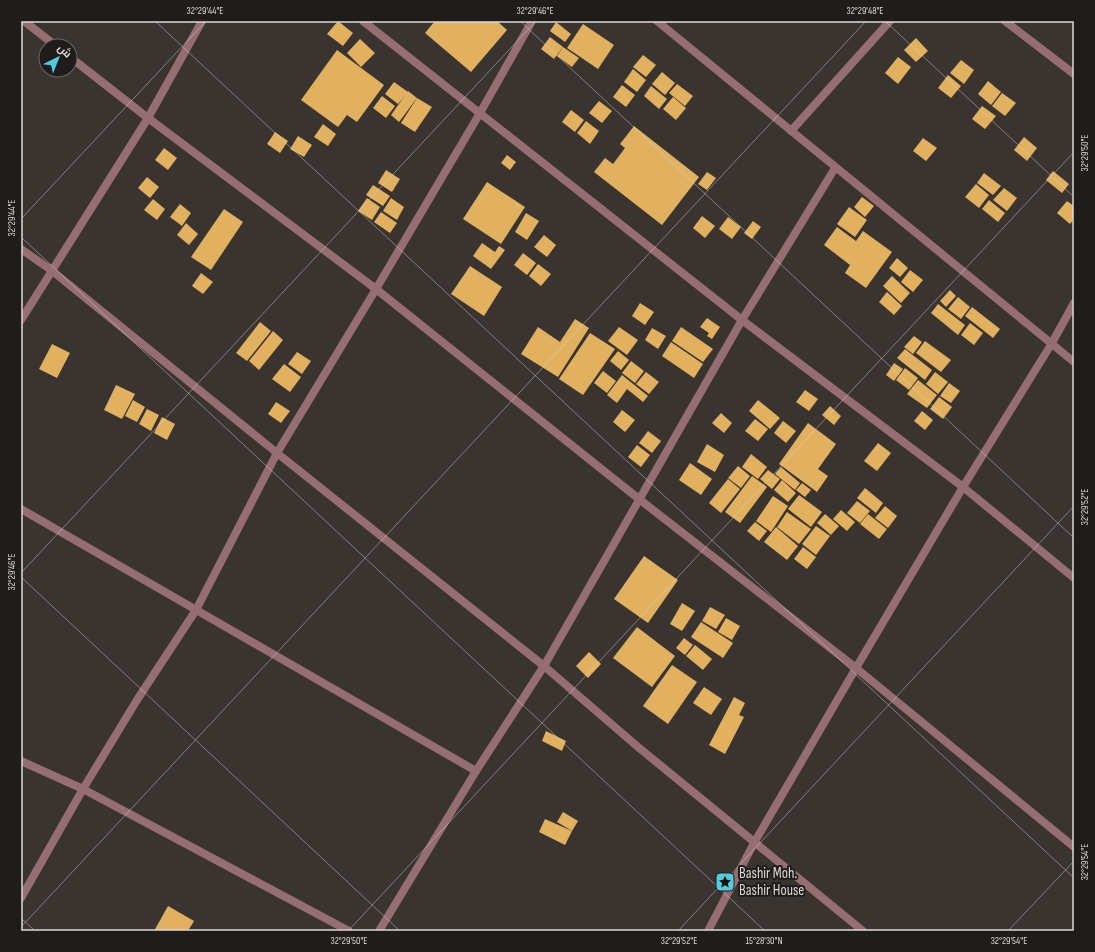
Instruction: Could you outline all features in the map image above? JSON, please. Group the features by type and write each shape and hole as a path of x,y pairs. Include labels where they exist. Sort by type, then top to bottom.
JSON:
{"street":[{"path":"24,21 46,38"},
{"path":"21,320 148,118 202,21"},
{"path":"363,21 742,320 963,487 1074,578"},
{"path":"21,898 83,789 137,700 196,610 277,453 480,114 532,21"},
{"path":"657,21 1074,362"},
{"path":"791,131 890,21"},
{"path":"1005,21 1074,74"},
{"path":"78,63 148,118 376,289 639,499 856,668 1074,847"},
{"path":"379,931 476,771 544,666 742,320 835,168"},
{"path":"21,249 52,270 277,453 544,666 638,747 863,931"},
{"path":"708,931 754,843 963,487 1052,343 1074,303"},
{"path":"21,510 476,771"},
{"path":"21,761 83,789 348,931"}],"building":[{"path":"338,21 353,33 343,46 327,34"},
{"path":"435,21 497,21 507,30 471,72 425,33"},
{"path":"556,22 571,34 565,42 550,31"},
{"path":"583,24 614,45 598,69 567,48"},
{"path":"550,37 563,47 554,59 541,49"},
{"path":"916,38 928,51 916,62 904,50"},
{"path":"360,39 375,53 361,67 347,53"},
{"path":"563,47 579,58 572,67 557,56"},
{"path":"337,50 384,85 357,122 347,115 338,127 301,100"},
{"path":"643,55 656,65 646,77 633,67"},
{"path":"898,57 911,67 898,84 885,73"},
{"path":"961,60 974,70 964,84 950,73"},
{"path":"633,69 646,80 637,92 624,82"},
{"path":"662,72 675,83 665,95 652,84"},
{"path":"948,75 961,86 951,98 938,88"},
{"path":"988,81 1001,92 991,105 978,94"},
{"path":"394,82 408,92 398,104 385,94"},
{"path":"677,84 693,96 685,106 669,93"},
{"path":"622,85 635,95 626,107 613,97"},
{"path":"651,86 667,99 659,109 644,96"},
{"path":"408,91 417,98 399,122 391,115"},
{"path":"1002,93 1016,103 1005,116 992,106"},
{"path":"382,96 395,106 386,118 373,108"},
{"path":"673,97 686,108 676,120 663,109"},
{"path":"417,98 432,107 415,132 401,123"},
{"path":"599,101 612,111 602,123 589,113"},
{"path":"982,106 996,116 985,129 972,119"},
{"path":"571,110 584,120 575,132 562,122"},
{"path":"586,121 599,131 590,144 577,133"},
{"path":"323,124 336,134 328,146 314,137"},
{"path":"634,126 699,177 662,225 594,172 605,158 613,164 625,148 620,144"},
{"path":"275,132 288,141 280,153 267,144"},
{"path":"298,136 312,145 304,157 290,149"},
{"path":"1024,137 1037,148 1027,161 1014,150"},
{"path":"923,138 937,148 926,161 913,151"},
{"path":"164,148 177,158 168,170 155,160"},
{"path":"507,155 516,162 510,170 501,163"},
{"path":"386,170 400,179 392,192 378,183"},
{"path":"1053,171 1069,184 1062,193 1046,180"},
{"path":"707,172 716,178 707,190 698,184"},
{"path":"984,173 1001,186 993,195 977,183"},
{"path":"147,177 159,187 150,198 138,188"},
{"path":"487,182 525,207 501,244 463,219"},
{"path":"976,184 989,195 979,208 965,197"},
{"path":"373,185 390,196 383,206 366,195"},
{"path":"1004,188 1017,198 1007,211 993,200"},
{"path":"862,197 874,206 865,217 854,207"},
{"path":"367,198 380,207 372,220 358,211"},
{"path":"391,198 404,207 397,220 383,211"},
{"path":"153,199 165,209 157,220 144,210"},
{"path":"989,200 1005,213 998,222 982,209"},
{"path":"1067,201 1074,206 1074,219 1070,224 1057,213"},
{"path":"180,204 191,213 182,226 170,217"},
{"path":"849,207 867,220 855,237 837,224"},
{"path":"224,209 243,222 211,270 191,257"},
{"path":"381,212 397,223 390,233 374,222"},
{"path":"526,213 539,221 527,240 515,232"},
{"path":"702,216 715,226 705,238 693,228"},
{"path":"728,217 741,227 732,239 719,229"},
{"path":"753,221 761,227 752,239 744,233"},
{"path":"186,223 198,234 189,245 177,235"},
{"path":"837,227 856,241 863,231 892,252 866,288 845,273 850,265 824,245"},
{"path":"544,235 556,245 547,257 534,247"},
{"path":"482,243 495,252 499,246 505,250 491,269 473,256"},
{"path":"523,253 536,263 527,275 514,265"},
{"path":"897,258 908,268 900,277 889,268"},
{"path":"538,264 551,274 541,286 529,276"},
{"path":"470,266 502,287 484,316 451,294"},
{"path":"910,270 923,280 913,292 901,282"},
{"path":"201,273 213,282 203,294 192,286"},
{"path":"892,276 910,293 901,303 883,286"},
{"path":"950,290 956,296 946,307 940,301"},
{"path":"887,292 902,306 894,315 879,302"},
{"path":"958,297 970,307 961,319 948,309"},
{"path":"640,303 654,312 645,325 632,316"},
{"path":"938,304 965,325 958,335 931,313"},
{"path":"972,307 1000,329 993,338 965,316"},
{"path":"707,318 720,327 712,339 707,336 709,333 700,327"},
{"path":"575,319 589,328 558,377 521,354 538,327 560,342"},
{"path":"260,322 271,331 247,361 236,353"},
{"path":"970,323 983,333 974,345 961,335"},
{"path":"619,327 638,340 627,355 608,341"},
{"path":"681,327 713,349 703,362 672,341"},
{"path":"652,328 666,336 658,349 645,340"},
{"path":"273,331 283,340 259,370 249,361"},
{"path":"590,333 615,349 583,395 559,379"},
{"path":"914,336 922,342 913,354 904,347"},
{"path":"925,341 951,360 941,372 916,353"},
{"path":"671,342 703,364 694,378 662,356"},
{"path":"52,344 70,353 57,378 39,369"},
{"path":"905,349 932,370 925,380 897,358"},
{"path":"618,351 629,360 621,370 610,361"},
{"path":"297,352 311,361 302,374 288,364"},
{"path":"631,361 644,371 635,383 622,373"},
{"path":"894,363 903,369 894,381 886,375"},
{"path":"284,364 301,377 290,392 272,379"},
{"path":"905,368 918,378 909,390 896,380"},
{"path":"603,371 616,381 607,393 594,383"},
{"path":"646,372 659,382 649,394 636,384"},
{"path":"935,372 948,382 938,394 926,384"},
{"path":"622,375 648,396 643,402 627,389 617,403 607,395"},
{"path":"918,380 937,395 927,408 907,394"},
{"path":"949,383 960,391 951,403 940,396"},
{"path":"116,385 135,394 122,419 104,410"},
{"path":"805,390 818,399 809,411 796,402"},
{"path":"939,397 952,407 943,419 930,409"},
{"path":"133,400 145,407 137,422 125,416"},
{"path":"758,400 780,418 770,429 749,411"},
{"path":"276,402 290,411 281,423 268,414"},
{"path":"830,406 841,416 834,425 822,415"},
{"path":"147,409 159,415 151,431 139,424"},
{"path":"622,410 635,420 625,432 613,422"},
{"path":"922,411 933,420 925,430 914,421"},
{"path":"721,413 732,423 724,433 712,423"},
{"path":"162,417 175,424 167,440 154,433"},
{"path":"755,419 768,429 758,441 745,431"},
{"path":"783,421 796,431 786,443 774,433"},
{"path":"808,423 836,444 818,469 828,476 817,492 779,464"},
{"path":"648,431 661,441 652,453 639,443"},
{"path":"878,443 891,453 877,471 864,461"},
{"path":"707,444 724,455 715,472 697,462"},
{"path":"637,445 650,455 641,467 628,457"},
{"path":"751,454 767,467 758,479 742,467"},
{"path":"690,463 712,479 701,495 679,480"},
{"path":"738,466 750,476 741,488 728,478"},
{"path":"781,467 800,483 795,490 775,474"},
{"path":"768,470 780,479 772,489 760,479"},
{"path":"752,476 767,487 740,523 725,512"},
{"path":"728,479 740,489 721,513 709,503"},
{"path":"782,480 796,493 788,502 774,490"},
{"path":"802,483 811,490 805,497 796,490"},
{"path":"865,488 883,503 876,513 857,498"},
{"path":"799,495 822,512 811,527 788,509"},
{"path":"773,496 788,506 771,532 756,521"},
{"path":"857,501 870,511 860,523 847,513"},
{"path":"885,506 897,516 888,528 875,518"},
{"path":"841,510 855,522 847,531 833,519"},
{"path":"787,512 811,529 799,544 777,527"},
{"path":"825,514 839,526 831,535 817,523"},
{"path":"868,514 887,529 879,539 860,524"},
{"path":"755,522 767,531 759,541 747,531"},
{"path":"816,526 830,536 816,555 802,544"},
{"path":"776,527 798,546 787,560 764,542"},
{"path":"803,547 816,557 807,569 794,559"},
{"path":"644,556 678,580 648,623 614,599"},
{"path":"682,603 695,611 682,631 670,624"},
{"path":"710,607 725,615 716,629 702,621"},
{"path":"726,618 740,626 732,640 718,632"},
{"path":"701,622 733,643 723,658 691,637"},
{"path":"637,627 675,656 652,687 613,658"},
{"path":"684,638 693,645 685,655 676,648"},
{"path":"695,645 712,659 703,670 686,656"},
{"path":"589,652 601,664 588,678 576,666"},
{"path":"672,665 697,682 668,724 643,706"},
{"path":"704,687 722,699 711,715 693,703"},
{"path":"734,697 745,703 739,715 744,717 725,754 709,745"},
{"path":"546,731 566,741 562,751 542,741"},
{"path":"563,812 578,821 572,831 557,822"},
{"path":"545,819 572,831 565,845 539,832"},
{"path":"168,906 194,921 188,931 154,931"}],"place":[{"name":"Bashir Moh. Bashir House","path":"725,882"}]}
